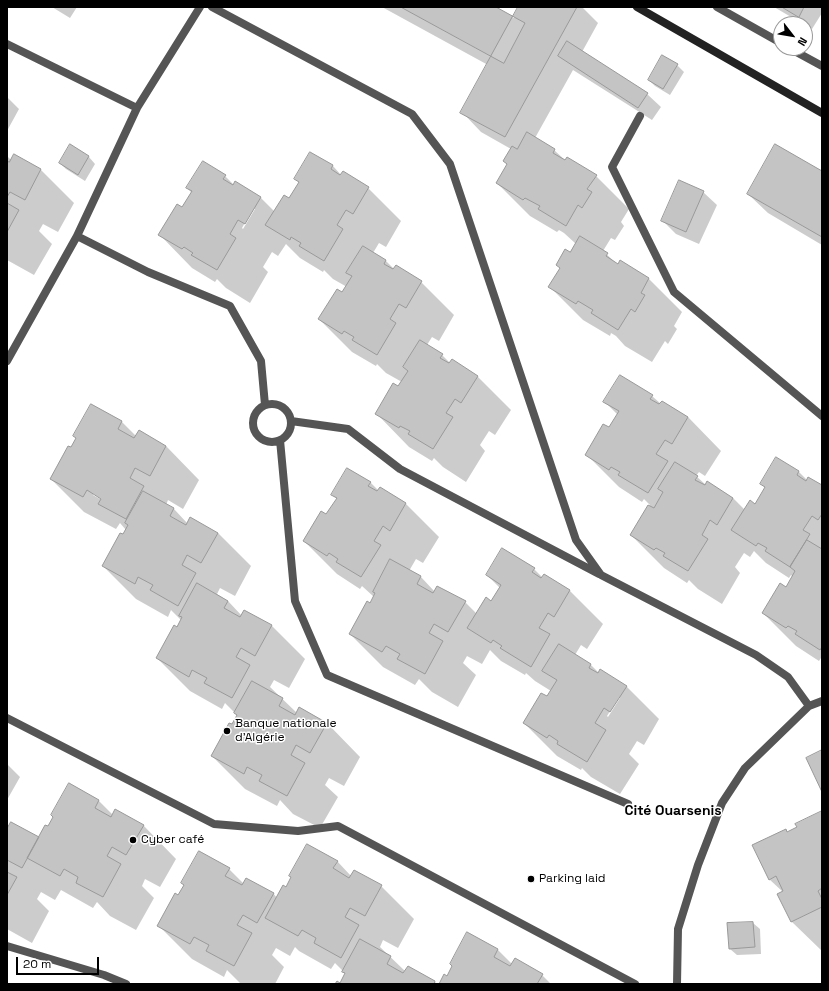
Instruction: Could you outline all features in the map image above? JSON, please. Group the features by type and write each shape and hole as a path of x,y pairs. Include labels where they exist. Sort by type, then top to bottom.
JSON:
{"main road":[{"path":"637,7 822,113"}],"street":[{"path":"7,361 77,236 137,108 200,7"},
{"path":"212,7 412,114 450,164 576,540 601,575"},
{"path":"716,7 773,39"},
{"path":"7,44 137,108"},
{"path":"804,56 822,66"},
{"path":"640,116 612,167 674,292 822,416"},
{"path":"77,236 148,272 230,306 261,361 265,405"},
{"path":"272,404 278,405 288,412 291,421 287,435 280,440 270,442 264,440 255,432 253,419 260,408 265,405 272,404"},
{"path":"291,421 348,428 400,469 756,655 788,677 809,706"},
{"path":"280,440 295,601 327,675 628,804"},
{"path":"677,984 678,929 698,865 722,803 746,768 809,706 822,701"},
{"path":"7,718 214,824 298,831 338,826 634,984"},
{"path":"7,946 104,975 126,984"}],"building":[{"path":"401,7 496,7 525,23 504,63"},
{"path":"518,7 577,7 505,137 460,113"},
{"path":"782,7 804,7 800,16"},
{"path":"567,41 648,93 638,108 558,56"},
{"path":"662,55 678,64 663,89 648,80"},
{"path":"527,132 555,149 553,153 565,160 567,157 597,175 587,189 592,192 582,208 578,205 566,226 538,209 540,206 525,198 523,200 496,183 507,164 503,161 512,146 517,149"},
{"path":"70,144 89,156 78,175 59,163"},
{"path":"775,144 822,171 822,237 747,194"},
{"path":"310,152 333,165 331,169 340,175 343,171 369,187 353,214 346,210 337,225 343,229 324,261 299,246 301,243 291,237 290,240 265,225 284,195 289,198 299,182 294,179"},
{"path":"14,154 41,169 25,200 10,192 7,197 7,161 9,162"},
{"path":"203,161 226,175 223,179 233,185 235,181 261,197 245,224 238,220 230,234 236,238 217,270 191,255 193,253 184,247 182,249 158,235 177,204 182,207 192,191 186,188"},
{"path":"679,180 704,191 686,232 661,221"},
{"path":"7,203 19,210 7,232"},
{"path":"580,236 608,253 606,256 618,264 620,260 649,278 641,293 645,295 635,312 631,309 618,330 591,313 593,310 578,301 576,304 548,287 560,268 556,265 565,249 570,252"},
{"path":"363,246 386,260 384,264 393,269 396,265 422,281 406,308 399,304 390,319 396,323 377,355 352,340 354,337 344,331 342,334 318,319 337,289 342,292 352,276 346,273"},
{"path":"420,340 443,354 440,358 449,363 452,359 478,376 461,403 455,399 446,413 453,417 433,449 408,434 410,431 400,426 399,428 375,414 393,383 398,386 408,371 403,367"},
{"path":"620,375 653,395 650,399 659,404 662,401 688,417 672,444 665,440 656,454 668,461 648,493 618,475 620,472 611,467 609,470 585,455 603,424 609,427 619,411 603,402"},
{"path":"91,404 122,421 118,429 134,438 139,430 166,446 150,476 135,468 130,478 144,486 126,519 98,504 101,499 87,490 83,497 50,479 68,446 71,447 76,438 73,436"},
{"path":"776,457 799,471 797,475 806,481 808,477 822,485 822,514 818,520 812,516 803,530 810,534 790,567 765,551 767,548 758,543 756,546 731,530 750,500 755,504 765,487 760,484"},
{"path":"675,462 698,476 695,480 705,485 707,481 733,498 717,525 710,520 702,535 708,539 688,571 663,556 665,553 656,548 654,550 630,535 648,505 654,508 663,492 658,489"},
{"path":"347,468 371,482 368,486 377,491 380,487 406,503 390,531 383,526 374,541 381,545 361,577 336,562 338,559 329,553 327,556 303,541 321,511 326,514 337,498 331,495"},
{"path":"143,491 174,508 170,516 186,525 190,517 218,533 201,563 187,555 182,565 196,573 178,606 150,590 153,585 138,577 135,584 102,566 120,533 123,534 128,525 125,523"},
{"path":"807,540 822,549 822,647 820,650 795,634 797,631 788,626 786,628 762,613 780,583 786,587 795,571 790,567"},
{"path":"502,548 535,568 532,572 541,578 544,574 570,590 554,617 548,613 539,628 550,634 531,667 500,648 502,646 493,640 491,643 467,628 486,597 491,601 501,585 486,575"},
{"path":"390,559 421,576 417,584 433,593 437,586 466,601 448,632 434,624 429,633 443,641 425,674 397,659 400,654 386,646 382,652 349,634 367,601 370,603 375,593 373,592"},
{"path":"197,583 228,601 224,608 240,617 244,610 272,625 255,656 241,648 236,657 250,665 232,698 204,683 207,678 192,670 189,677 156,658 174,625 177,627 182,617 179,616"},
{"path":"559,644 591,664 589,668 598,673 600,669 627,686 610,712 604,708 595,723 606,730 587,762 557,744 558,741 549,735 547,738 523,723 541,693 547,696 557,680 542,671"},
{"path":"252,681 283,698 279,706 295,715 299,707 327,723 310,753 296,745 291,755 305,763 287,796 259,781 262,775 247,767 244,774 211,756 229,723 232,724 237,715 234,713"},
{"path":"822,750 822,792 806,758"},
{"path":"69,783 99,800 95,808 111,817 115,809 144,825 126,855 112,847 107,856 121,864 103,897 76,883 78,877 64,869 60,876 27,858 45,825 48,826 53,817 51,815"},
{"path":"822,811 822,888 818,891 822,899 822,907 791,922 777,894 783,891 776,876 769,880 752,845 786,829 787,832 797,827 795,824"},
{"path":"11,822 39,837 22,868 7,860 7,829"},
{"path":"307,844 338,861 333,868 349,878 354,870 382,885 365,916 350,908 345,917 359,925 341,958 314,943 316,938 302,930 298,936 265,918 283,885 286,887 291,877 289,876"},
{"path":"199,851 230,868 225,876 242,885 246,878 274,893 257,923 243,915 237,925 252,933 234,966 206,951 209,945 194,937 190,944 157,926 175,893 178,895 184,885 181,883"},
{"path":"7,872 17,877 7,895"},
{"path":"753,922 755,947 729,949 727,923"},
{"path":"467,932 498,949 494,957 510,966 515,958 543,974 537,984 439,984 444,974 447,976 452,966 450,964"},
{"path":"360,939 391,956 387,964 403,973 408,966 435,981 434,984 335,984 337,981 340,983 345,973 342,972"}],"place":[{"name":"Banque nationale d'Algérie","path":"227,731"},
{"name":"Cyber café","path":"133,840"},
{"name":"Parking laid","path":"531,879"}],"district":[{"name":"Cité Ouarsenis","path":"673,811"}]}
